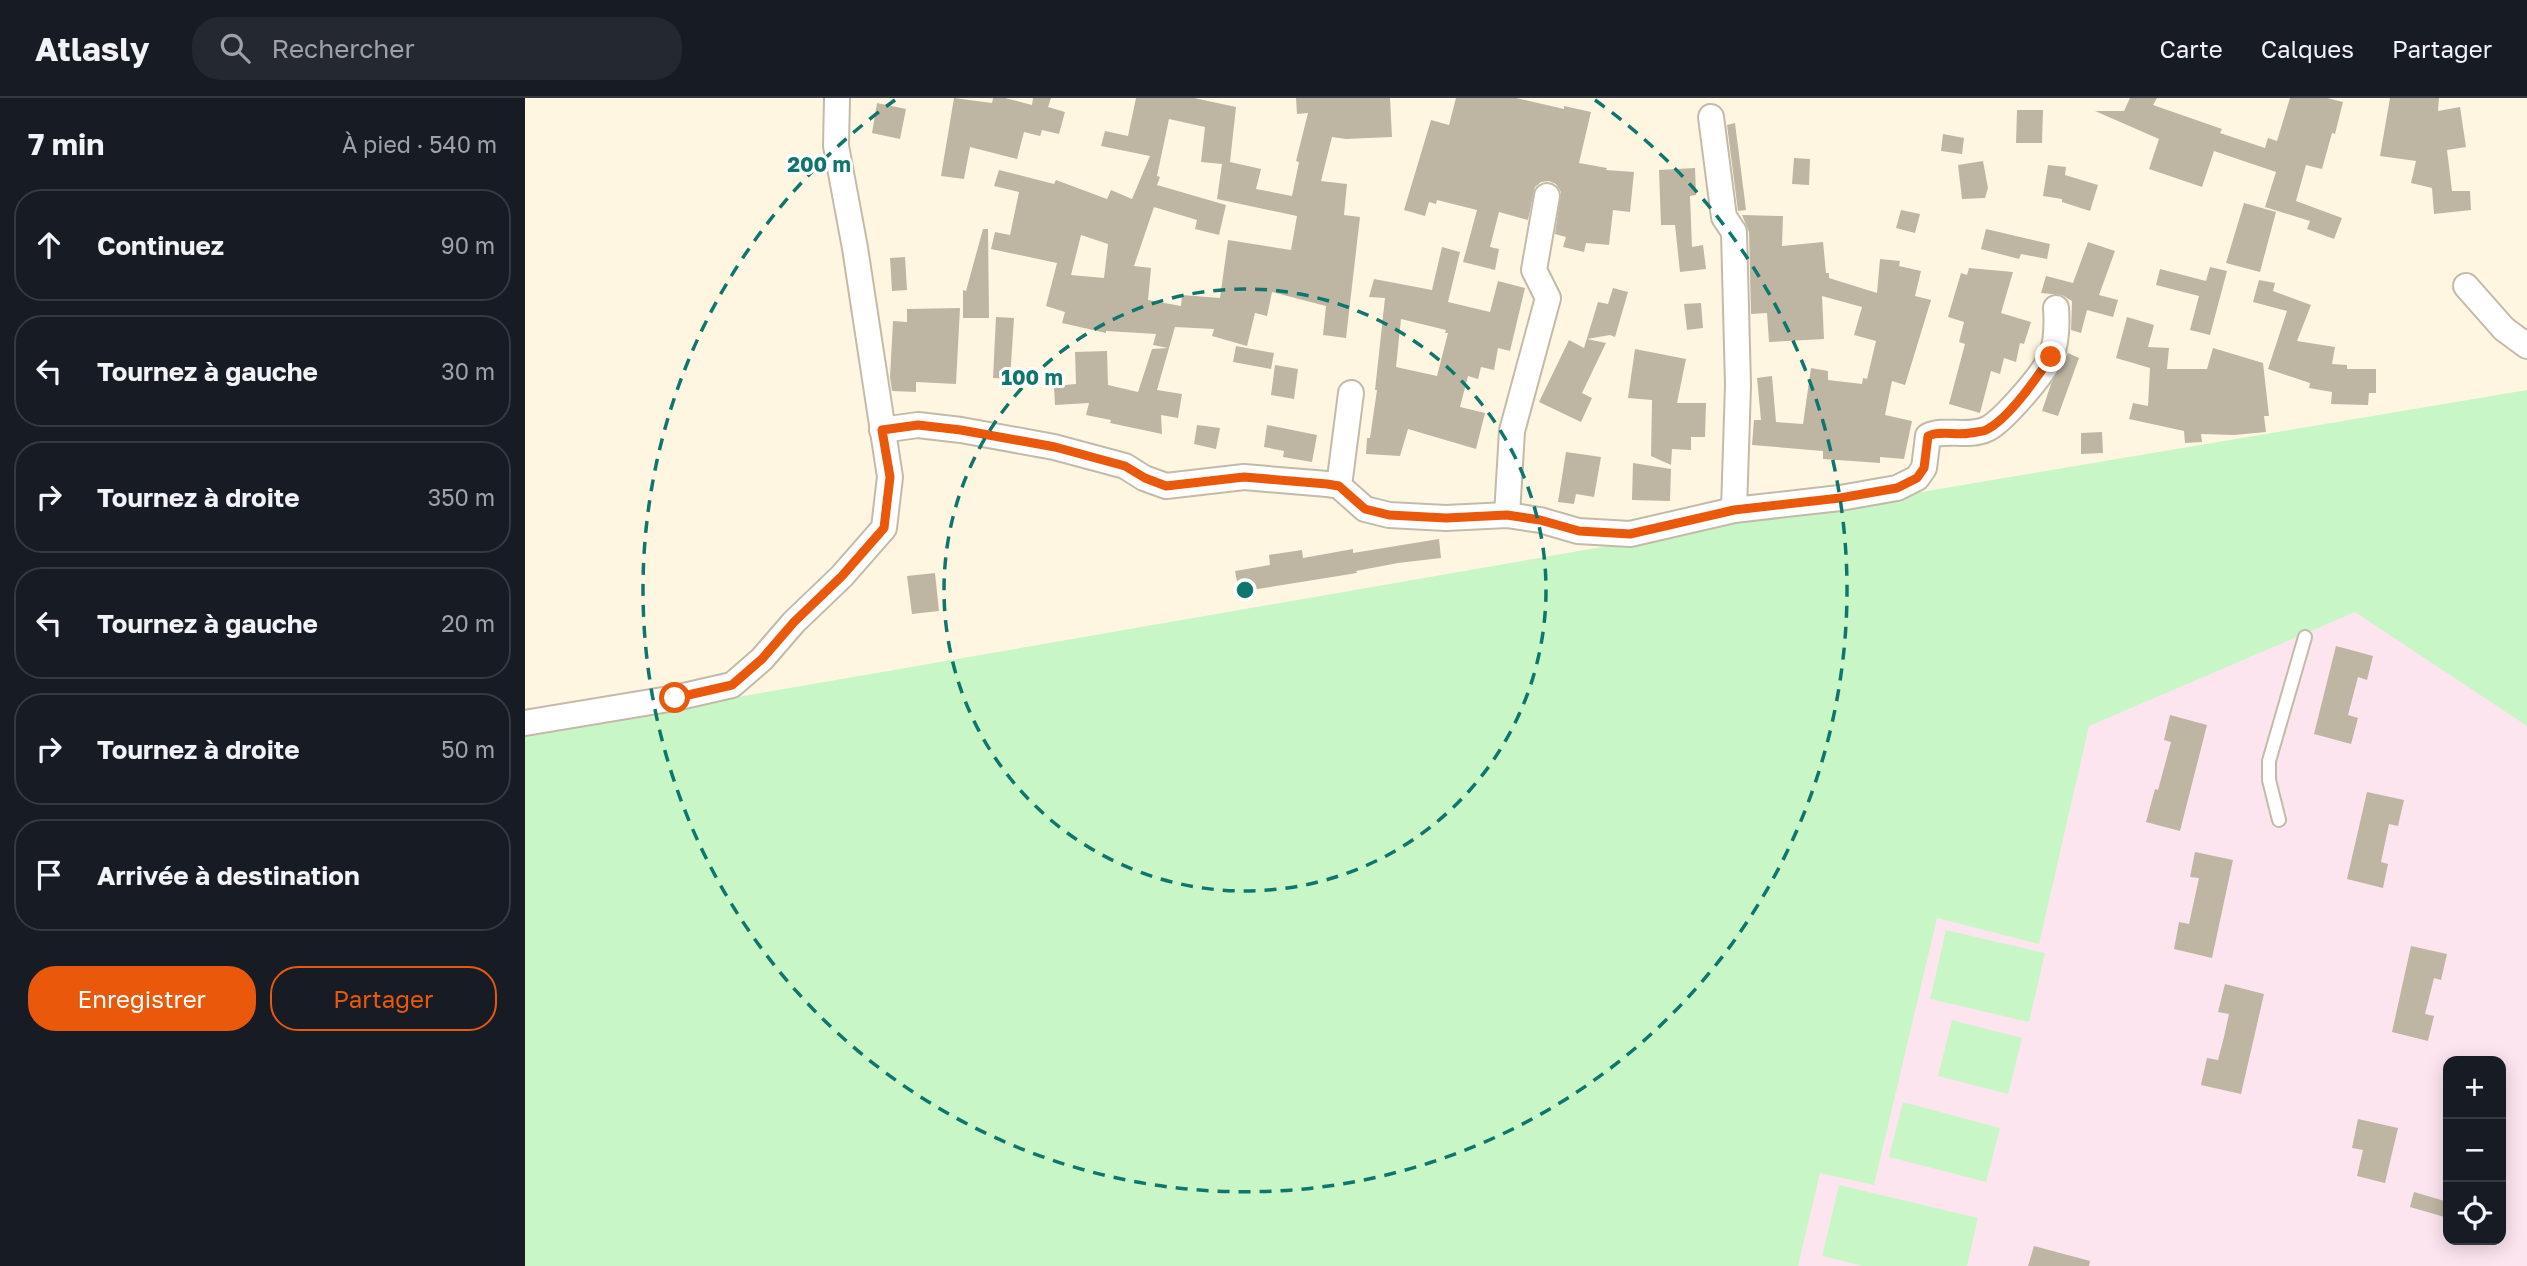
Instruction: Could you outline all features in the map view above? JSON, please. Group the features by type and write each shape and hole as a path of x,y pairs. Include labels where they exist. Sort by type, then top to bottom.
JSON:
{"street":[{"path":"525,723 675,698 732,685 762,659 884,528 890,477 855,248 836,146 837,98"},
{"path":"1711,117 1724,217 1734,232 1738,385 1734,510"},
{"path":"1507,515 1512,431 1548,298 1534,270 1547,196"},
{"path":"2466,286 2504,329 2527,346"},
{"path":"882,430 918,425 1055,447 1125,466 1166,486 1244,477 1339,486 1365,509 1389,515 1446,518 1507,515 1540,520 1579,531 1630,534 1734,510 1840,498 1897,488 1917,478 1924,468 1928,436 1935,433 1960,435 1987,429 2007,413 2031,386 2051,357 2057,325 2056,308"},
{"path":"1339,486 1350,393"}],"lane":[{"path":"2279,820 2269,780 2269,761 2305,637"}],"shaded area":[{"path":"2527,390 2527,1266 525,1266"}],"green space":[{"path":"2527,390 2527,726 2355,612 2089,726 2039,944 1937,918 1874,1185 1820,1173 1798,1266 525,1266 525,734 1838,506"},
{"path":"1946,930 2045,953 2029,1022 1930,999"},
{"path":"1952,1020 2022,1038 2008,1094 1938,1076"},
{"path":"1903,1102 2000,1128 1986,1182 1889,1157"},
{"path":"1839,1185 1978,1218 1967,1266 1863,1266 1822,1256"}],"building":[{"path":"954,98 992,103 993,98 1005,98 1032,105 1033,98 1051,98 1048,107 1065,112 1059,134 1042,130 1040,136 1024,132 1017,159 970,147 964,179 941,176"},
{"path":"1136,98 1194,98 1236,107 1230,162 1261,169 1256,189 1292,196 1299,162 1296,161 1308,113 1297,114 1296,98 1390,98 1392,137 1332,137 1321,181 1347,184 1344,215 1360,217 1346,338 1323,335 1326,306 1272,292 1267,316 1255,313 1247,346 1212,336 1214,329 1175,327 1157,390 1182,394 1178,418 1161,415 1162,434 1086,415 1089,403 1055,405 1054,386 1076,384 1075,352 1107,351 1108,385 1138,392 1152,349 1168,348 1153,345 1156,334 1106,333 1062,323 1065,312 1046,306 1057,263 991,249 995,232 1010,235 1019,192 994,186 999,170 1054,184 1056,180 1107,199 1111,190 1132,199 1150,156 1101,146 1105,131 1128,136","holes":["1169,119 1205,127 1201,162 1222,164 1217,199 1297,216 1291,250 1228,240 1220,298 1182,295 1181,306 1148,300 1151,268 1134,266 1154,207 1197,220 1195,229 1219,235 1226,205 1157,185","1081,235 1108,244 1104,278 1071,275"]},
{"path":"1456,98 1516,98 1591,112 1579,163 1607,168 1606,170 1634,172 1630,212 1613,210 1609,245 1586,243 1584,252 1563,247 1566,237 1555,234 1561,192 1556,184 1549,181 1541,182 1535,187 1528,220 1499,212 1490,247 1499,249 1495,270 1463,262 1477,210 1437,200 1436,204 1429,202 1425,216 1404,210 1431,120 1449,125"},
{"path":"2130,98 2157,98 2153,105 2222,129 2220,133 2265,148 2268,138 2277,141 2290,98 2327,98 2343,102 2322,169 2306,165 2296,201 2342,218 2334,239 2307,229 2310,221 2265,207 2276,172 2214,151 2202,187 2149,169 2159,139 2095,111 2124,111"},
{"path":"2390,98 2439,98 2438,111 2460,107 2466,147 2447,150 2452,191 2470,191 2471,210 2434,214 2432,188 2411,183 2416,161 2380,156"},
{"path":"877,103 906,109 900,139 872,133"},
{"path":"2017,110 2043,110 2042,143 2016,143"},
{"path":"1735,123 1746,210 1738,211 1727,125"},
{"path":"1943,134 1964,138 1962,154 1941,151"},
{"path":"1794,158 1810,159 1809,185 1792,184"},
{"path":"1983,161 1988,188 1985,198 1962,199 1958,165"},
{"path":"2048,165 2066,167 2065,175 2098,185 2090,211 2062,202 2062,199 2043,196"},
{"path":"1695,168 1696,195 1690,196 1692,247 1703,245 1706,269 1680,272 1675,225 1661,225 1659,170"},
{"path":"2244,203 2276,212 2260,272 2226,263"},
{"path":"1901,210 1920,214 1915,233 1896,228"},
{"path":"1742,215 1783,216 1782,246 1823,242 1826,273 1829,273 1829,278 1877,293 1880,259 1900,261 1899,266 1921,271 1915,296 1931,300 1905,385 1892,381 1885,415 1912,421 1904,459 1880,457 1880,463 1823,459 1823,451 1752,445 1754,420 1761,420 1757,378 1772,376 1776,422 1803,424 1811,368 1828,371 1828,380 1862,384 1863,378 1867,379 1876,341 1854,335 1862,307 1822,296 1824,339 1769,342 1767,313 1751,314 1749,232"},
{"path":"983,229 988,229 989,318 963,318 963,290 966,291"},
{"path":"1986,229 2050,244 2047,259 2021,254 2019,259 1981,249"},
{"path":"2088,242 2115,251 2099,295 2118,300 2113,317 2087,310 2081,333 2071,330 2072,301 2062,295 2041,293 2046,276 2073,283"},
{"path":"1442,247 1460,252 1448,302 1490,312 1498,281 1525,288 1510,351 1498,348 1494,370 1481,367 1478,379 1468,376 1460,407 1485,413 1476,449 1408,429 1400,456 1366,454 1377,390 1385,298 1369,297 1374,279 1432,290","holes":["1401,319 1446,330 1445,333 1448,333 1437,376 1396,367"]},
{"path":"905,257 907,290 892,291 890,258"},
{"path":"2210,267 2227,271 2210,335 2190,330 2199,296 2156,285 2160,269 2206,281"},
{"path":"1969,268 2013,272 2001,313 2031,322 2024,344 2020,343 2016,362 2004,358 2000,374 1991,371 1980,413 1949,404 1965,344 1959,342 1964,322 1948,317 1961,273 1967,275"},
{"path":"2259,280 2275,283 2273,291 2311,305 2297,341 2335,347 2332,364 2347,365 2347,369 2376,369 2376,393 2369,393 2368,405 2331,404 2332,392 2309,388 2310,383 2268,369 2287,311 2253,302"},
{"path":"1613,288 1628,292 1615,337 1610,335 1587,339 1606,343 1582,393 1592,398 1581,422 1539,402 1569,340 1584,348 1598,302 1608,304"},
{"path":"1701,303 1703,328 1687,330 1684,304"},
{"path":"960,308 956,384 916,382 916,392 892,391 890,377 893,321 907,322 907,309"},
{"path":"996,317 1014,318 1010,379 993,378"},
{"path":"2127,317 2154,325 2148,347 2169,348 2167,369 2207,369 2213,348 2263,363 2269,416 2264,416 2266,432 2201,434 2202,442 2185,443 2184,431 2129,419 2133,403 2148,406 2150,368 2116,358"},
{"path":"1236,346 1274,353 1271,369 1233,362"},
{"path":"1635,349 1686,359 1677,403 1706,403 1705,437 1691,437 1691,450 1672,449 1671,465 1651,456 1652,400 1628,398"},
{"path":"2068,353 2079,358 2058,416 2042,411 2051,384"},
{"path":"1275,365 1298,369 1294,399 1271,395"},
{"path":"1197,425 1220,428 1216,449 1194,444"},
{"path":"1267,425 1317,435 1312,462 1283,457 1284,451 1264,447"},
{"path":"2102,432 2103,453 2081,454 2081,433"},
{"path":"1566,452 1601,457 1594,497 1576,494 1574,504 1558,502"},
{"path":"1633,463 1671,469 1670,501 1632,500"},
{"path":"1439,539 1441,558 1398,563 1356,571 1357,573 1239,592 1235,571 1270,565 1269,555 1302,550 1303,558"},
{"path":"935,573 939,611 912,614 907,576"},
{"path":"2336,646 2373,656 2367,680 2358,677 2348,715 2358,718 2351,744 2314,734"},
{"path":"2170,715 2207,725 2180,831 2146,822 2171,742 2164,740"},
{"path":"2367,792 2404,800 2398,826 2389,824 2381,862 2388,864 2383,888 2347,879"},
{"path":"2195,852 2233,860 2212,958 2174,949 2179,922 2189,924 2199,878 2190,877"},
{"path":"2411,946 2447,954 2441,980 2434,978 2425,1014 2434,1016 2428,1041 2392,1032"},
{"path":"2225,984 2264,994 2241,1094 2201,1085 2207,1058 2218,1060 2224,1037 2229,1014 2218,1012"},
{"path":"2358,1119 2398,1128 2385,1183 2357,1176 2363,1150 2352,1148"},
{"path":"2414,1192 2443,1201 2443,1217 2410,1207"},
{"path":"2034,1246 2090,1261 2089,1266 2028,1266"}],"route":[{"path":"675,698 732,685 762,659 884,528 890,477 882,430 918,425 1055,447 1125,466 1166,486 1244,477 1327,484 1339,486 1365,509 1389,515 1446,518 1507,515 1540,520 1579,531 1630,534 1734,510 1840,498 1897,488 1917,478 1924,468 1928,436 1935,433 1960,435 1987,429 2007,413 2031,386 2051,357"}]}
